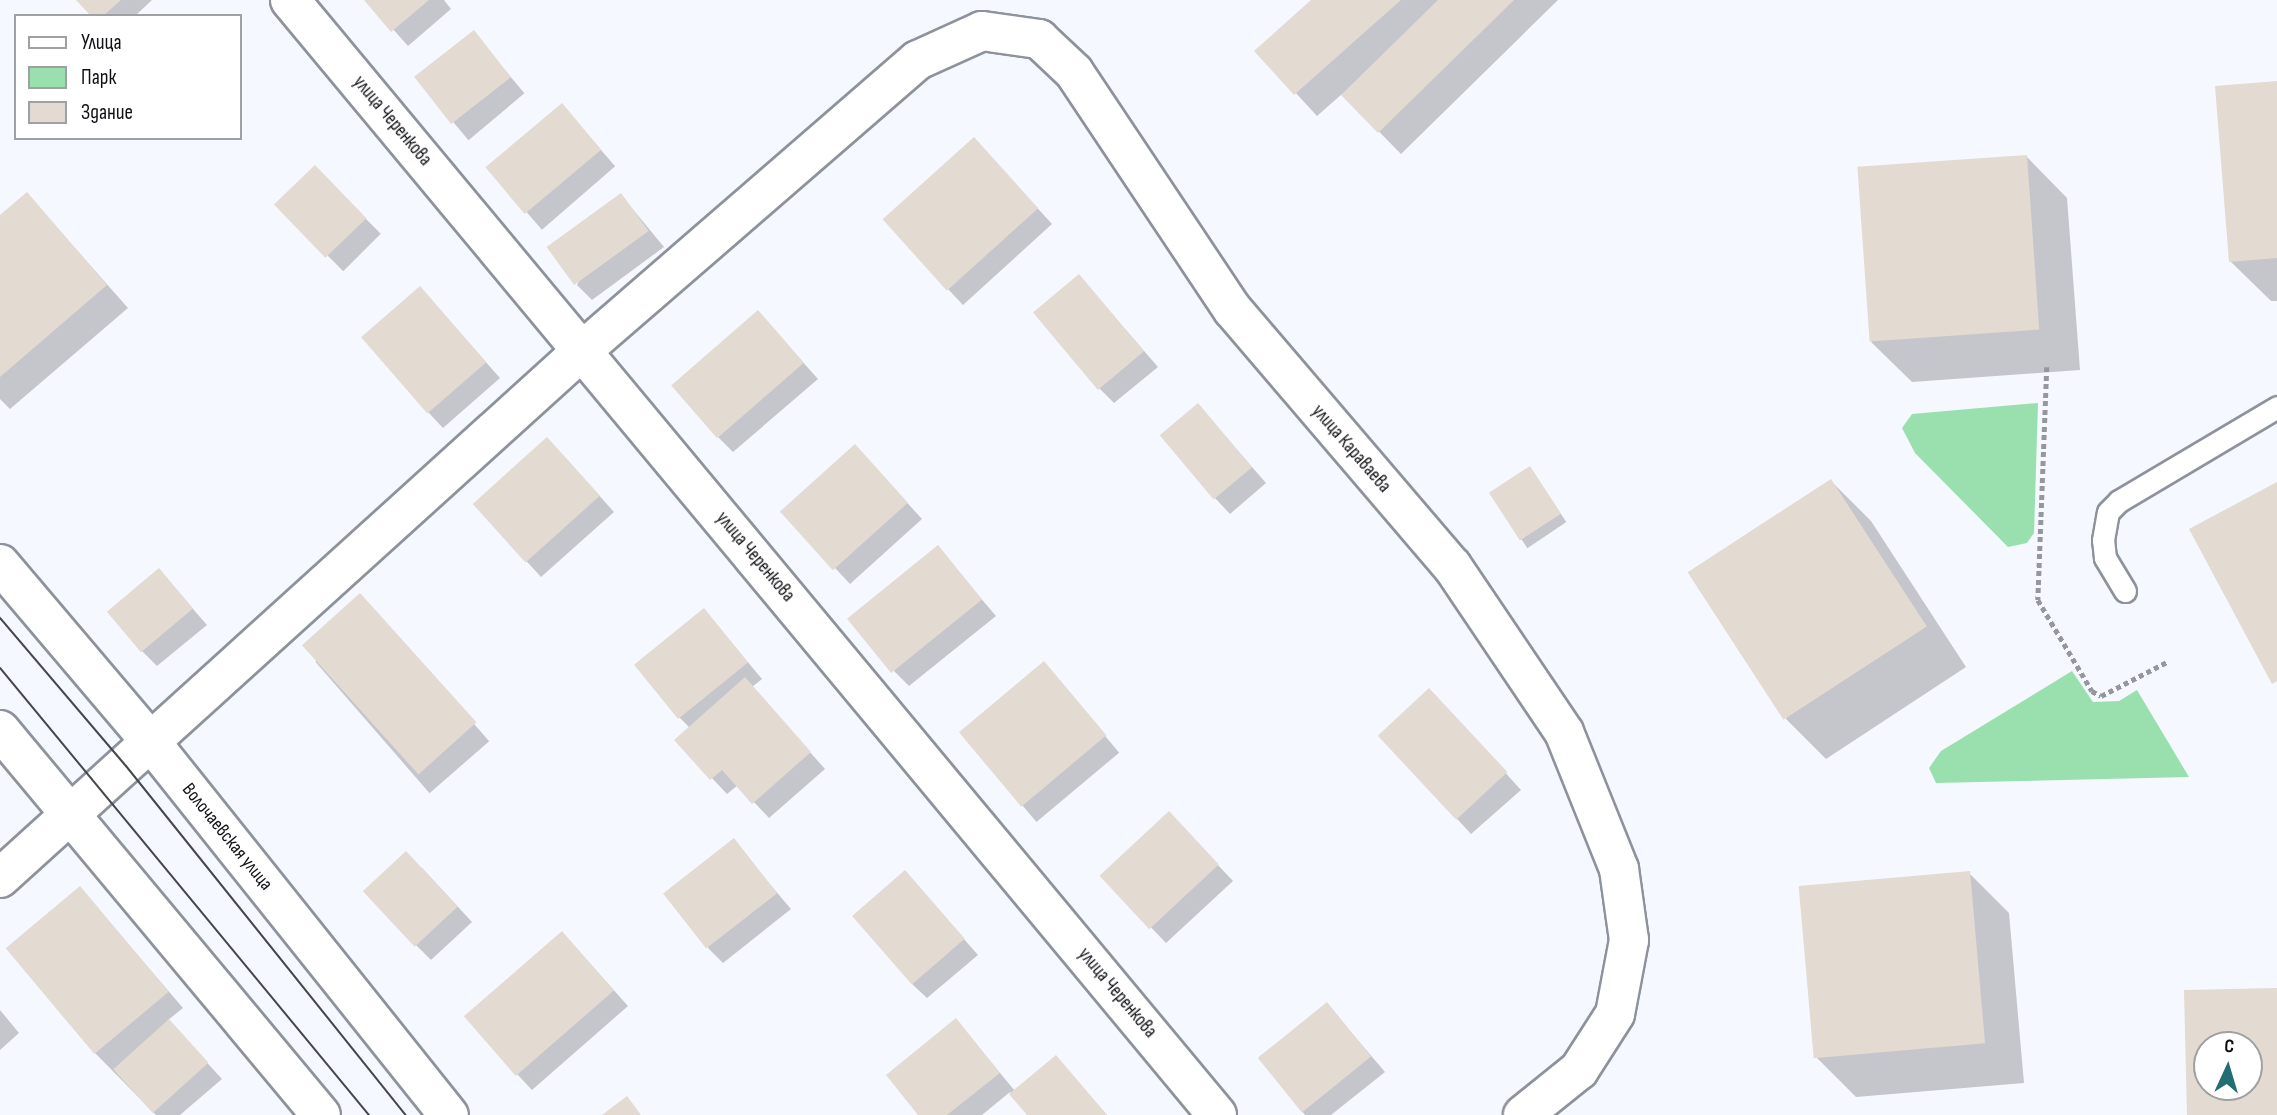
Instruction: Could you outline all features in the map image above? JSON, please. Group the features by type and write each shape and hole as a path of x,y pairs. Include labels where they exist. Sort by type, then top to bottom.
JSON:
{"street":[{"name":"улица Черенкова","path":"290,0 1217,1115"},
{"name":"улица Караваева","path":"583,350 918,60 982,31 1039,39 1074,72 1233,310 1452,566 1564,732 1619,869 1629,940 1615,1014 1579,1070 1523,1115"},
{"path":"0,878 72,816 150,741 583,350"},
{"name":"Волочаевская улица","path":"0,564 150,741 449,1115"},
{"path":"0,730 321,1115"}],"lane":[{"path":"2125,591 2105,558 2103,540 2108,512 2119,501 2277,407"}],"path":[{"path":"2047,368 2038,600 2092,691 2101,696 2167,662"}],"green space":[{"path":"2038,403 2034,533 2027,543 2008,547 1915,453 1902,428 1912,414"},
{"path":"2072,671 2093,702 2119,701 2137,690 2189,777 1936,783 1929,768 1941,751"}],"building":[{"path":"76,0 121,0 105,14 89,14"},
{"path":"364,0 429,0 391,32"},
{"path":"1311,0 1401,0 1294,95 1254,51"},
{"path":"1438,0 1514,0 1378,133 1341,95"},
{"path":"474,30 511,77 451,124 414,77"},
{"path":"2277,81 2277,258 2229,262 2215,86"},
{"path":"562,103 601,150 525,214 485,167"},
{"path":"974,137 1038,208 947,291 883,219"},
{"path":"2027,155 2039,330 1870,341 1857,167"},
{"path":"315,165 366,218 325,258 274,205"},
{"path":"27,192 107,285 0,377 0,215"},
{"path":"621,193 649,231 574,285 547,247"},
{"path":"1079,274 1144,351 1098,390 1033,313"},
{"path":"420,286 486,362 427,413 361,337"},
{"path":"758,310 804,363 717,438 671,385"},
{"path":"1198,403 1252,467 1214,499 1160,435"},
{"path":"547,437 600,496 526,563 473,504"},
{"path":"855,444 908,503 833,570 780,512"},
{"path":"1530,466 1561,514 1520,540 1489,493"},
{"path":"1831,479 1927,627 1783,720 1688,572"},
{"path":"2277,482 2277,681 2272,684 2189,529"},
{"path":"938,545 982,599 891,673 847,619"},
{"path":"159,568 193,609 141,652 107,612"},
{"path":"360,593 476,722 418,774 302,645"},
{"path":"704,608 748,662 678,719 634,665"},
{"path":"1044,661 1106,735 1021,807 959,732"},
{"path":"745,677 811,752 752,804 722,770 710,780 674,740"},
{"path":"1429,688 1507,772 1456,820 1378,736"},
{"path":"1169,811 1219,864 1149,929 1100,876"},
{"path":"734,838 777,893 706,949 663,893"},
{"path":"406,851 458,907 415,947 363,891"},
{"path":"905,870 965,939 912,985 852,916"},
{"path":"1970,871 1985,1043 1814,1058 1799,886"},
{"path":"80,886 169,992 94,1054 6,948"},
{"path":"562,931 614,991 516,1076 464,1016"},
{"path":"2277,988 2277,1115 2187,1115 2184,990"},
{"path":"1327,1002 1371,1056 1302,1112 1258,1058"},
{"path":"956,1018 1000,1073 947,1115 918,1115 886,1075"},
{"path":"169,1019 208,1063 153,1113 113,1069"},
{"path":"1056,1055 1107,1115 1027,1115 1009,1094"},
{"path":"627,1096 641,1115 602,1115"}],"tram line":[{"path":"0,618 126,766 406,1115"},
{"path":"0,668 369,1115"}]}
